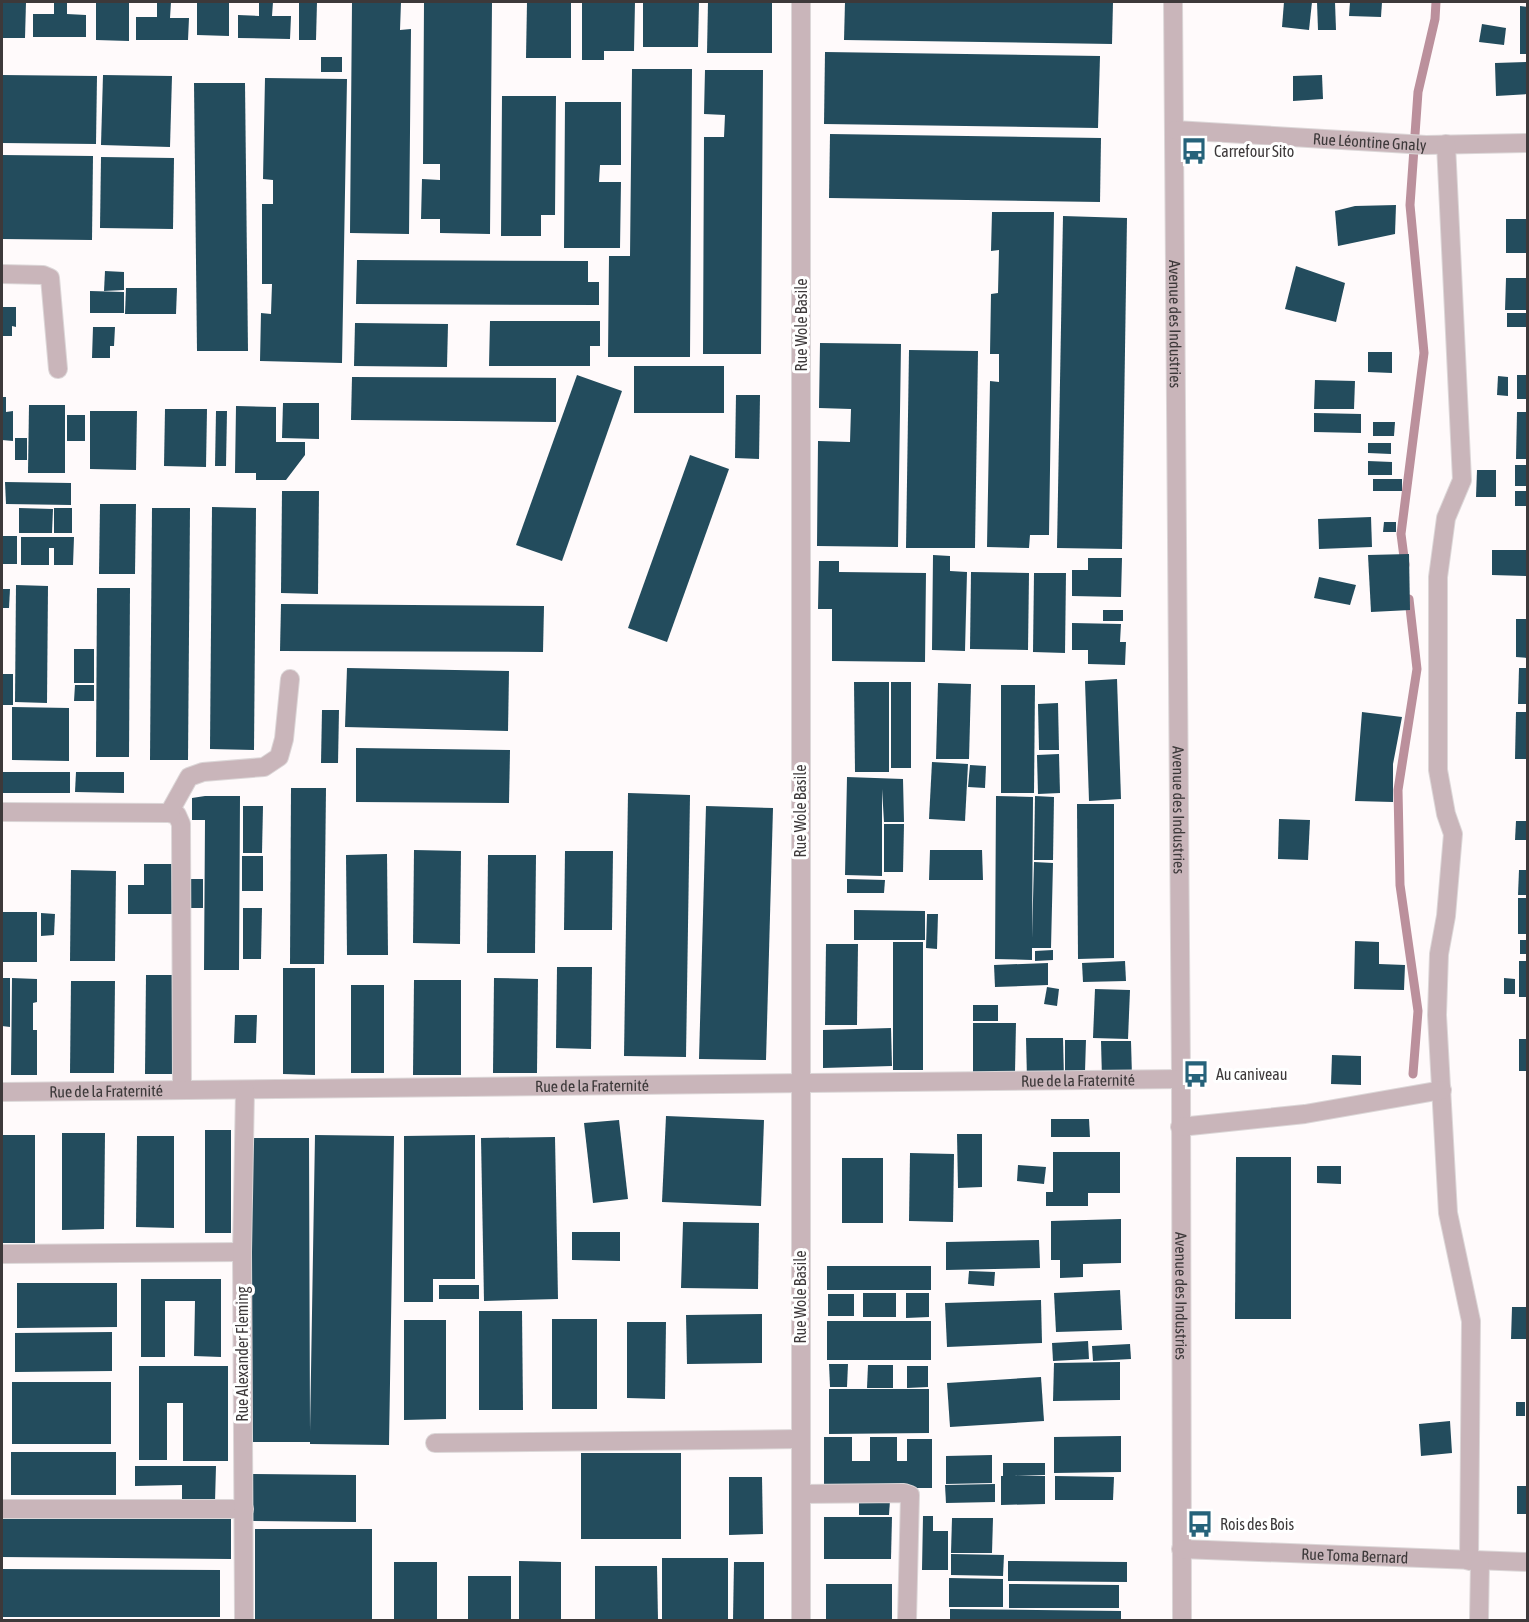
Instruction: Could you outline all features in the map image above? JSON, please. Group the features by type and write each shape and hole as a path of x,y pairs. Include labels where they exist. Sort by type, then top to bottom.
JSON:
{"street":[{"name":"Rue Wole Basile","path":"801,2 801,1620"},
{"name":"Avenue des Industries","path":"1173,2 1181,1079 1182,1620"},
{"name":"Rue Léontine Gnaly","path":"1175,130 1426,145 1527,143"},
{"path":"1446,144 1462,480 1446,518 1438,577 1438,770 1446,814 1453,834 1446,916 1438,954 1437,1015 1448,1213 1471,1321 1475,1561 1479,1620"},
{"path":"2,274 43,275 50,279 58,369"},
{"path":"169,813 189,777 203,772 264,767 279,757 284,739 290,679"},
{"path":"2,812 169,813 177,815 181,824 182,1090"},
{"name":"Rue de la Fraternité","path":"2,1092 1181,1079"},
{"name":"Rue Alexander Fleming","path":"244,1619 242,1252 245,1090"},
{"path":"1180,1127 1305,1114 1442,1090"},
{"path":"2,1254 242,1252"},
{"path":"435,1443 800,1439"},
{"path":"801,1494 904,1493 910,1495 907,1620"},
{"path":"2,1509 244,1509"},
{"name":"Rue Toma Bernard","path":"1181,1549 1527,1562"}],"building":[{"path":"2,2 26,2 25,38 2,38"},
{"path":"54,2 67,2 67,14 86,15 86,37 33,37 33,14 54,14"},
{"path":"96,2 129,2 129,41 96,40"},
{"path":"157,2 171,2 170,18 189,18 188,40 136,40 136,17 157,17"},
{"path":"197,2 229,2 229,36 197,35"},
{"path":"259,2 273,2 272,16 291,16 290,39 238,38 238,15 259,16"},
{"path":"299,2 317,2 316,40 299,40"},
{"path":"352,2 401,2 400,30 411,29 409,234 350,233"},
{"path":"424,2 492,2 490,234 440,233 440,219 421,219 422,179 440,180 440,164 423,164"},
{"path":"527,2 571,2 571,58 526,58"},
{"path":"582,2 635,2 634,51 604,51 604,60 582,60"},
{"path":"643,2 699,2 698,47 643,47"},
{"path":"708,2 772,2 772,53 707,53"},
{"path":"845,2 1113,2 1112,44 844,40"},
{"path":"1284,2 1312,2 1309,30 1282,27"},
{"path":"1317,2 1335,2 1336,30 1318,30"},
{"path":"1350,2 1382,2 1381,17 1349,16"},
{"path":"1520,6 1528,7 1528,54 1520,54"},
{"path":"1482,24 1506,28 1504,45 1479,42"},
{"path":"825,52 1100,56 1098,128 824,124"},
{"path":"321,57 342,57 342,72 321,72"},
{"path":"1528,62 1528,94 1496,96 1495,63"},
{"path":"632,69 692,69 690,357 608,357 609,256 630,256"},
{"path":"705,70 763,70 761,354 703,354 704,137 724,137 725,115 704,114"},
{"path":"2,75 97,76 96,144 2,143"},
{"path":"103,75 172,76 170,147 101,145"},
{"path":"1322,75 1323,99 1293,101 1293,76"},
{"path":"265,78 347,79 342,363 260,361 261,313 271,314 272,284 262,284 262,204 273,204 273,180 263,179"},
{"path":"194,83 245,83 248,351 197,351"},
{"path":"502,96 556,96 555,215 541,215 541,236 501,236"},
{"path":"565,102 621,102 621,165 600,165 599,182 621,182 620,248 564,248"},
{"path":"830,134 1101,138 1100,202 829,198"},
{"path":"2,155 93,156 92,240 2,239"},
{"path":"101,157 174,158 173,229 100,228"},
{"path":"1396,205 1395,234 1338,246 1335,211 1355,206"},
{"path":"992,212 1054,212 1049,535 1030,535 1029,548 987,547 990,381 999,382 999,354 990,354 991,294 998,293 999,250 991,251"},
{"path":"1063,216 1127,218 1122,549 1057,548"},
{"path":"1506,219 1528,219 1528,253 1506,253"},
{"path":"357,260 588,261 588,282 599,282 599,305 356,304"},
{"path":"1296,266 1345,283 1336,322 1285,309"},
{"path":"105,271 124,272 124,290 104,291"},
{"path":"1506,278 1528,278 1528,310 1505,310"},
{"path":"126,288 177,288 176,314 125,314"},
{"path":"90,291 124,292 124,313 90,313"},
{"path":"2,307 16,307 16,327 12,326 12,336 2,336"},
{"path":"1507,313 1528,313 1528,327 1507,327"},
{"path":"490,321 600,321 600,346 590,346 590,366 489,366"},
{"path":"355,323 448,324 447,367 354,366"},
{"path":"93,327 115,327 114,346 110,346 110,358 92,358"},
{"path":"820,343 901,344 898,547 817,546 818,441 850,442 851,409 819,408"},
{"path":"909,350 978,351 975,548 906,548"},
{"path":"1368,352 1392,352 1392,373 1368,372"},
{"path":"634,366 724,366 724,413 634,413"},
{"path":"577,375 622,391 562,561 516,545"},
{"path":"1517,375 1528,375 1528,399 1517,399"},
{"path":"1498,376 1508,377 1508,396 1497,395"},
{"path":"352,377 556,378 556,422 351,420"},
{"path":"1315,380 1355,381 1354,409 1314,409"},
{"path":"736,395 760,395 759,459 735,458"},
{"path":"2,397 6,397 6,412 13,411 13,441 2,440"},
{"path":"283,403 319,403 319,439 282,438"},
{"path":"29,405 65,405 65,473 28,473"},
{"path":"236,406 276,407 276,442 305,442 305,455 286,480 256,480 256,473 235,473"},
{"path":"165,409 207,409 206,467 164,466"},
{"path":"90,411 137,411 136,470 90,469"},
{"path":"216,411 227,411 226,466 215,466"},
{"path":"1517,412 1528,412 1528,459 1516,459"},
{"path":"1314,413 1361,414 1361,433 1314,432"},
{"path":"67,415 85,415 85,441 67,441"},
{"path":"1373,422 1395,422 1394,436 1373,436"},
{"path":"15,438 27,438 27,460 15,460"},
{"path":"1368,443 1391,443 1391,454 1368,453"},
{"path":"690,455 729,469 667,642 628,628"},
{"path":"1368,461 1392,462 1392,475 1368,475"},
{"path":"1515,465 1528,465 1528,486 1515,486"},
{"path":"1477,470 1496,470 1496,497 1476,497"},
{"path":"1373,479 1402,479 1402,491 1373,491"},
{"path":"5,482 71,483 71,505 6,504"},
{"path":"282,491 319,491 318,594 281,593"},
{"path":"1515,491 1528,491 1528,506 1515,506"},
{"path":"100,504 136,504 135,574 99,574"},
{"path":"212,507 256,508 254,750 210,749"},
{"path":"19,508 53,509 52,533 19,533"},
{"path":"54,508 72,508 72,533 54,533"},
{"path":"152,508 190,508 188,760 150,760"},
{"path":"1371,517 1372,547 1319,549 1318,519"},
{"path":"1384,522 1396,522 1396,532 1383,532"},
{"path":"2,536 17,536 17,564 2,564"},
{"path":"21,537 74,537 73,565 54,565 54,548 49,548 49,565 21,565"},
{"path":"1492,550 1528,550 1528,576 1492,575"},
{"path":"1409,554 1410,610 1371,612 1368,555"},
{"path":"933,555 950,556 950,571 967,572 965,651 932,650"},
{"path":"1088,558 1122,558 1121,597 1072,596 1072,570 1088,570"},
{"path":"819,561 839,561 839,572 926,573 925,662 832,661 832,609 818,609"},
{"path":"971,572 1029,573 1028,650 970,649"},
{"path":"1034,573 1066,573 1065,653 1033,652"},
{"path":"1319,577 1356,585 1350,605 1314,598"},
{"path":"16,585 48,586 47,703 15,702"},
{"path":"97,588 130,588 129,757 96,757"},
{"path":"2,589 10,589 9,608 2,608"},
{"path":"281,604 544,606 543,652 280,651"},
{"path":"1103,610 1123,610 1123,621 1103,621"},
{"path":"1516,619 1528,619 1528,658 1516,657"},
{"path":"1072,623 1121,624 1120,642 1126,642 1125,665 1088,664 1088,650 1072,650"},
{"path":"74,649 94,649 94,683 74,683"},
{"path":"347,668 509,671 508,731 345,727"},
{"path":"1519,668 1528,668 1528,704 1518,704"},
{"path":"2,674 13,674 13,705 2,705"},
{"path":"1117,679 1121,799 1089,801 1085,681"},
{"path":"854,682 889,682 889,772 855,772"},
{"path":"891,682 911,682 911,768 891,768"},
{"path":"938,683 971,684 969,759 936,759"},
{"path":"75,685 94,685 94,701 74,701"},
{"path":"1001,685 1035,685 1034,793 1001,793"},
{"path":"1058,703 1059,750 1039,750 1038,704"},
{"path":"12,707 69,708 69,761 12,760"},
{"path":"322,710 339,710 338,763 321,763"},
{"path":"1362,712 1402,717 1393,764 1393,802 1355,801"},
{"path":"1516,712 1528,712 1528,759 1515,759"},
{"path":"356,748 510,750 509,803 356,802"},
{"path":"1059,754 1060,793 1038,794 1037,755"},
{"path":"932,762 968,764 965,821 929,819"},
{"path":"970,765 986,766 985,788 968,787"},
{"path":"2,772 70,772 70,793 2,793"},
{"path":"76,772 124,772 124,793 75,792"},
{"path":"847,777 903,779 904,822 884,822 882,789 882,876 845,875"},
{"path":"291,788 326,788 324,964 290,964"},
{"path":"628,793 690,795 686,1057 624,1056"},
{"path":"240,796 239,970 204,970 205,820 192,820 192,798"},
{"path":"996,796 1033,797 1032,938 1034,862 1053,863 1051,948 1032,948 1032,960 995,959"},
{"path":"1035,796 1054,797 1053,860 1034,860"},
{"path":"1077,804 1114,804 1114,958 1078,959"},
{"path":"243,806 263,806 262,853 243,853"},
{"path":"706,806 773,808 766,1060 699,1059"},
{"path":"1279,819 1310,820 1308,860 1278,859"},
{"path":"1516,821 1528,821 1528,840 1515,840"},
{"path":"884,824 904,824 903,872 884,872"},
{"path":"414,850 461,851 460,944 413,943"},
{"path":"930,850 982,850 983,880 929,880"},
{"path":"565,851 613,851 612,930 564,930"},
{"path":"387,854 388,955 347,955 346,855"},
{"path":"488,855 536,855 535,953 487,953"},
{"path":"242,856 263,856 263,891 242,891"},
{"path":"144,864 172,864 172,914 128,914 128,885 144,885"},
{"path":"71,870 116,871 115,961 70,961"},
{"path":"1519,870 1528,870 1528,895 1518,895"},
{"path":"186,879 203,879 203,908 186,908"},
{"path":"847,879 885,880 884,893 847,893"},
{"path":"1518,898 1528,898 1528,934 1518,934"},
{"path":"243,908 262,908 261,959 243,959"},
{"path":"854,910 925,911 925,940 854,940"},
{"path":"2,912 37,912 37,962 2,962"},
{"path":"41,913 55,914 54,935 41,936"},
{"path":"927,914 938,914 937,949 926,948"},
{"path":"1520,940 1528,940 1528,954 1520,954"},
{"path":"1355,941 1379,942 1379,964 1405,965 1404,990 1354,989"},
{"path":"893,942 923,942 923,1070 893,1070"},
{"path":"826,944 858,944 857,1025 825,1025"},
{"path":"1053,950 1053,960 1035,961 1035,951"},
{"path":"1125,961 1126,981 1083,982 1082,963"},
{"path":"1519,961 1528,961 1528,997 1519,997"},
{"path":"1048,963 1048,985 995,987 994,965"},
{"path":"557,967 592,967 591,1049 556,1048"},
{"path":"283,968 315,968 315,1075 283,1074"},
{"path":"146,975 172,975 172,1074 145,1074"},
{"path":"2,978 10,978 10,1027 2,1026"},
{"path":"12,978 37,979 37,1002 33,1003 33,1030 37,1030 37,1075 11,1075"},
{"path":"494,978 538,979 537,1073 493,1073"},
{"path":"1504,978 1515,979 1515,994 1504,994"},
{"path":"414,980 461,980 461,1075 413,1075"},
{"path":"71,981 115,981 114,1073 70,1073"},
{"path":"351,985 384,985 384,1073 351,1073"},
{"path":"1047,987 1059,989 1057,1006 1044,1004"},
{"path":"1095,989 1130,990 1128,1039 1093,1038"},
{"path":"973,1005 998,1005 998,1021 973,1021"},
{"path":"235,1015 257,1015 256,1043 234,1043"},
{"path":"973,1023 1016,1023 1015,1072 973,1072"},
{"path":"891,1028 892,1066 823,1068 823,1030"},
{"path":"1026,1038 1063,1038 1064,1079 1027,1079"},
{"path":"1519,1039 1528,1039 1528,1071 1519,1071"},
{"path":"1065,1040 1086,1040 1085,1071 1065,1071"},
{"path":"1101,1041 1131,1041 1132,1077 1102,1079"},
{"path":"1332,1055 1361,1056 1361,1085 1331,1084"},
{"path":"666,1116 764,1120 761,1206 662,1202"},
{"path":"1051,1119 1089,1119 1090,1137 1051,1137"},
{"path":"619,1120 628,1199 593,1203 584,1123"},
{"path":"205,1130 231,1130 231,1233 205,1233"},
{"path":"62,1133 105,1133 104,1229 62,1230"},
{"path":"957,1134 982,1134 982,1187 958,1188"},
{"path":"2,1135 35,1135 35,1243 2,1243"},
{"path":"315,1135 394,1136 389,1445 248,1442 248,1138 309,1138 310,1432"},
{"path":"475,1135 475,1279 433,1279 433,1302 404,1302 404,1136"},
{"path":"137,1136 174,1136 174,1228 136,1227"},
{"path":"555,1137 558,1299 484,1301 481,1138"},
{"path":"1053,1152 1120,1152 1120,1193 1088,1193 1088,1206 1046,1206 1046,1192 1053,1192"},
{"path":"910,1153 954,1154 953,1222 909,1221"},
{"path":"1236,1157 1291,1157 1291,1319 1235,1319"},
{"path":"842,1158 883,1158 883,1223 842,1223"},
{"path":"1018,1165 1046,1167 1044,1184 1017,1181"},
{"path":"1317,1166 1341,1166 1341,1184 1317,1183"},
{"path":"1121,1219 1121,1263 1083,1264 1083,1277 1060,1278 1060,1260 1051,1260 1051,1221"},
{"path":"683,1222 759,1223 758,1289 681,1288"},
{"path":"572,1232 620,1232 620,1261 572,1260"},
{"path":"1039,1240 1040,1268 946,1270 946,1242"},
{"path":"827,1266 931,1266 931,1290 827,1290"},
{"path":"969,1271 995,1272 994,1286 968,1284"},
{"path":"141,1279 221,1279 221,1357 194,1356 195,1301 165,1301 165,1357 141,1357"},
{"path":"17,1283 117,1283 117,1327 17,1328"},
{"path":"439,1285 479,1285 479,1299 439,1299"},
{"path":"1120,1290 1122,1330 1056,1332 1054,1293"},
{"path":"863,1293 896,1293 896,1317 863,1317"},
{"path":"906,1293 929,1293 929,1317 906,1318"},
{"path":"828,1294 854,1294 854,1316 828,1316"},
{"path":"1041,1300 1042,1343 947,1347 945,1303"},
{"path":"1512,1307 1528,1307 1528,1339 1511,1339"},
{"path":"479,1311 522,1311 523,1410 479,1410"},
{"path":"762,1314 762,1363 687,1364 686,1315"},
{"path":"552,1319 597,1319 597,1409 552,1409"},
{"path":"404,1320 446,1320 446,1419 404,1420"},
{"path":"827,1321 931,1321 931,1360 827,1360"},
{"path":"627,1322 666,1322 665,1399 627,1398"},
{"path":"112,1332 112,1371 15,1372 15,1333"},
{"path":"1088,1341 1089,1359 1053,1361 1052,1343"},
{"path":"1130,1344 1131,1359 1093,1361 1092,1346"},
{"path":"1120,1362 1120,1400 1053,1401 1054,1363"},
{"path":"829,1364 848,1364 847,1387 830,1387"},
{"path":"868,1365 893,1365 893,1388 867,1388"},
{"path":"139,1366 228,1366 228,1461 183,1461 183,1403 167,1403 167,1460 139,1460"},
{"path":"907,1366 928,1366 928,1387 907,1388"},
{"path":"1041,1377 1044,1421 950,1427 947,1383"},
{"path":"12,1382 111,1382 111,1444 12,1444"},
{"path":"829,1389 929,1389 929,1433 829,1434"},
{"path":"1516,1402 1525,1402 1525,1416 1516,1416"},
{"path":"1450,1421 1452,1453 1421,1456 1419,1424"},
{"path":"1121,1436 1121,1472 1054,1473 1054,1437"},
{"path":"824,1437 852,1437 852,1461 870,1461 870,1437 897,1437 897,1461 907,1461 907,1439 932,1439 932,1488 824,1488"},
{"path":"11,1452 116,1452 116,1495 11,1495"},
{"path":"581,1453 681,1453 681,1539 581,1539"},
{"path":"992,1455 992,1483 946,1484 946,1456"},
{"path":"1003,1463 1045,1463 1045,1475 1014,1475 1045,1476 1045,1504 1001,1505"},
{"path":"135,1466 216,1466 215,1502 182,1502 182,1485 135,1486"},
{"path":"250,1474 356,1475 356,1522 249,1521"},
{"path":"1055,1476 1114,1477 1113,1500 1055,1500"},
{"path":"729,1477 762,1477 763,1534 729,1535"},
{"path":"995,1484 995,1502 946,1503 945,1485"},
{"path":"1517,1486 1528,1486 1528,1514 1517,1514"},
{"path":"859,1500 890,1500 889,1515 859,1515"},
{"path":"923,1516 933,1516 933,1531 948,1531 948,1570 922,1570"},
{"path":"2,1517 231,1519 231,1559 2,1557"},
{"path":"824,1517 892,1517 891,1559 824,1559"},
{"path":"952,1518 993,1518 992,1553 951,1553"},
{"path":"255,1529 372,1529 372,1620 255,1620"},
{"path":"951,1554 1004,1555 1003,1576 951,1575"},
{"path":"662,1558 728,1558 728,1620 662,1620"},
{"path":"519,1561 561,1562 561,1620 519,1620"},
{"path":"1008,1561 1127,1562 1127,1582 1008,1581"},
{"path":"394,1562 437,1562 437,1620 394,1620"},
{"path":"734,1562 764,1562 764,1620 733,1620"},
{"path":"595,1566 657,1566 658,1620 595,1620"},
{"path":"2,1569 220,1570 220,1617 2,1617"},
{"path":"468,1576 511,1576 511,1620 468,1620"},
{"path":"949,1578 1003,1579 1003,1607 949,1607"},
{"path":"826,1584 892,1584 892,1620 826,1620"},
{"path":"1009,1584 1119,1585 1119,1608 1009,1608"},
{"path":"950,1609 1121,1611 1121,1620 950,1620"}],"waterway":[{"path":"1405,565 1401,534 1424,353 1410,205 1418,92 1435,19 1436,2"},
{"path":"1409,599 1417,669 1398,790 1400,885 1418,1011 1413,1074"}],"place":[{"name":"Carrefour Sito","path":"1194,151"},
{"name":"Au caniveau","path":"1196,1074"},
{"name":"Rois des Bois","path":"1200,1524"}]}
